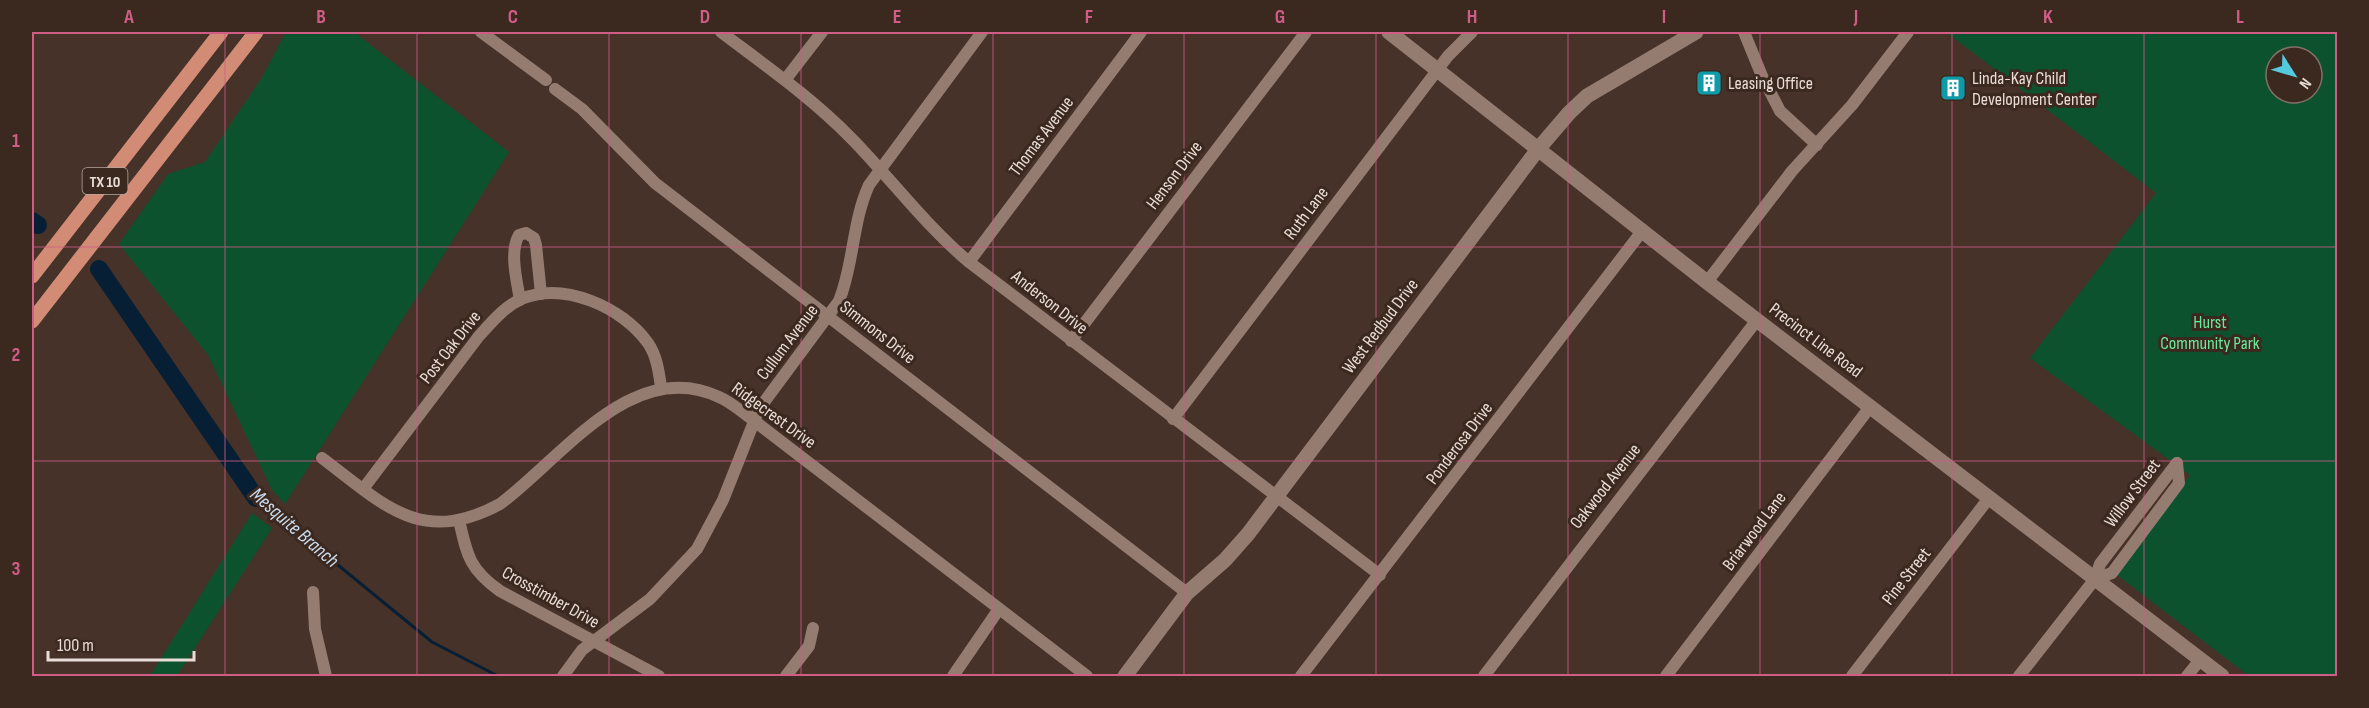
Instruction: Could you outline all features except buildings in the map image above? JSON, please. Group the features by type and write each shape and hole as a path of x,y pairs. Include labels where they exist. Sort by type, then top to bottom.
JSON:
{"main road":[{"name":"TX 10","path":"32,276 220,32"},
{"name":"TX 10","path":"32,321 256,32"},
{"name":"Precinct Line Road","path":"1389,32 1756,320 2222,676"},
{"name":"West Redbud Drive","path":"1125,676 1187,593 1225,560 1275,497 1539,148 1569,113 1587,96 1696,32"},
{"path":"178,86 200,104"}],"street":[{"path":"481,32 546,80"},
{"name":"Anderson Drive","path":"720,32 819,107 879,169 932,230 969,262 1380,575"},
{"path":"785,80 822,32"},
{"name":"Cullum Avenue","path":"563,676 582,650 650,599 697,549 723,500 753,420 829,317 846,286 863,197 879,169 982,32"},
{"name":"Thomas Avenue","path":"969,262 1142,32"},
{"name":"Henson Drive","path":"1071,341 1306,32"},
{"name":"Ruth Lane","path":"1173,419 1438,69 1472,32"},
{"path":"1744,32 1762,76 1780,111 1817,145"},
{"path":"1707,282 1792,171 1852,105 1908,32"},
{"name":"Simmons Drive","path":"555,89 582,109 655,183 1187,593"},
{"name":"Ponderosa Drive","path":"1301,676 1643,230"},
{"path":"520,300 515,242 519,235 526,233 534,238 536,245 541,294"},
{"name":"Post Oak Drive","path":"363,489 479,336 497,316 520,300 541,294 572,295 590,301 636,328 650,345 661,387"},
{"name":"Oakwood Avenue","path":"1484,676 1756,320"},
{"name":"Ridgecrest Drive","path":"322,458 389,509 425,521 459,520 482,514 500,504 606,413 627,400 661,387 679,388 718,396 753,420 1087,676"},
{"name":"Briarwood Lane","path":"1666,676 1870,407"},
{"name":"Willow Street","path":"2019,676 2095,579 2100,564 2177,463 2179,483 2112,573 2095,579"},
{"name":"Pine Street","path":"1852,676 1989,498"},
{"name":"Crosstimber Drive","path":"459,520 468,559 484,580 659,676"},
{"path":"313,592 315,629 326,676"},
{"path":"953,676 999,609"},
{"path":"786,676 809,646 813,628"},
{"path":"2187,676 2200,660"}],"green space":[{"path":"286,32 354,32 509,152 285,504 272,490 208,355 119,244 168,174 205,162 261,79"},
{"name":"Hurst Community Park","path":"1946,32 2337,32 2337,676 2249,676 2117,575 2190,475 2030,358 2156,193"},
{"path":"252,513 272,528 177,676 150,676"}],"waterway":[{"name":"Mesquite Branch","path":"32,221 38,225"},
{"name":"Mesquite Branch","path":"99,269 256,498"},
{"name":"Mesquite Branch","path":"256,498 432,642 498,676"}],"place":[{"name":"Leasing Office","path":"1709,83"},
{"name":"Linda-Kay Child Development Center","path":"1953,88"}]}
